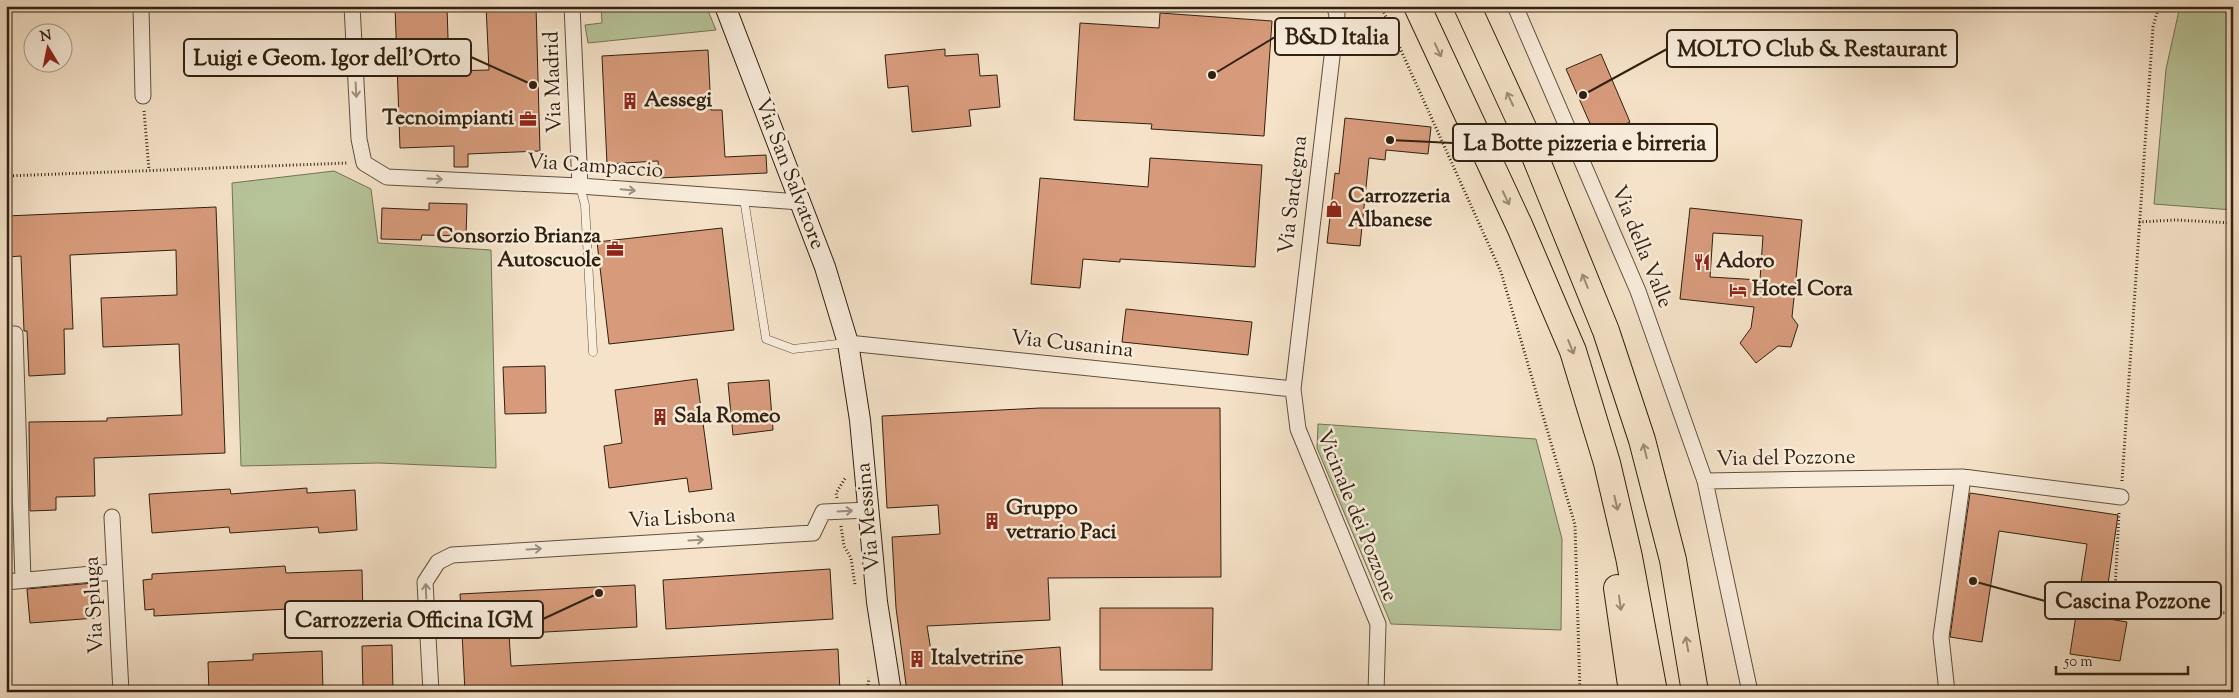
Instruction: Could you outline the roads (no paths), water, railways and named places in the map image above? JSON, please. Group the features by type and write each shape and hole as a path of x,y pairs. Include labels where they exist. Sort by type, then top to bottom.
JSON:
{"highway":[{"path":"1417,6 1520,227 1573,351 1607,463 1629,557 1654,692"},
{"path":"1467,6 1526,134 1606,331 1642,440 1673,560 1695,692"},
{"path":"1629,557 1617,586 1632,692"}],"street":[{"path":"141,6 143,96"},
{"name":"Via Campaccio","path":"352,6 359,139 364,163 387,177 580,186 800,202"},
{"name":"Via Madrid","path":"572,6 580,186"},
{"name":"Via San Salvatore","path":"725,6 825,268 848,343"},
{"name":"Via Sardegna","path":"1293,389 1337,14 1334,6"},
{"name":"Via della Valle","path":"1515,6 1638,291 1705,481"},
{"path":"10,334 23,580"},
{"name":"Via Cusanina","path":"848,343 1293,389"},
{"name":"Via Messina","path":"848,343 860,420 877,602 891,692"},
{"name":"Vicinale dei Pozzone","path":"1293,389 1298,429 1378,624 1376,692"},
{"path":"1947,692 1942,637 1963,477"},
{"name":"Via del Pozzone","path":"1750,692 1705,481 1963,477 2121,497"},
{"name":"Via Lisbona","path":"432,692 425,582 438,562 452,555 813,533 823,512 869,510"},
{"name":"Via Spluga","path":"112,517 121,692"},
{"path":"6,582 114,572"}],"lane":[{"path":"580,186 586,205 593,352"},
{"path":"744,199 766,339 793,349 848,343"}],"place":[{"name":"B&D Italia","path":"1212,75"},
{"name":"Luigi e Geom. Igor dell'Orto","path":"533,85"},
{"name":"MOLTO Club & Restaurant","path":"1583,95"},
{"name":"Aessegi","path":"630,101"},
{"name":"Tecnoimpianti","path":"528,119"},
{"name":"La Botte pizzeria e birreria","path":"1390,140"},
{"name":"Carrozzeria Albanese","path":"1334,209"},
{"name":"Consorzio Brianza Autoscuole","path":"615,249"},
{"name":"Adoro","path":"1702,262"},
{"name":"Hotel Cora","path":"1738,290"},
{"name":"Sala Romeo","path":"660,417"},
{"name":"Gruppo vetrario Paci","path":"992,521"},
{"name":"Cascina Pozzone","path":"1973,581"},
{"name":"Carrozzeria Officina IGM","path":"599,593"},
{"name":"Italvetrine","path":"917,659"}]}
